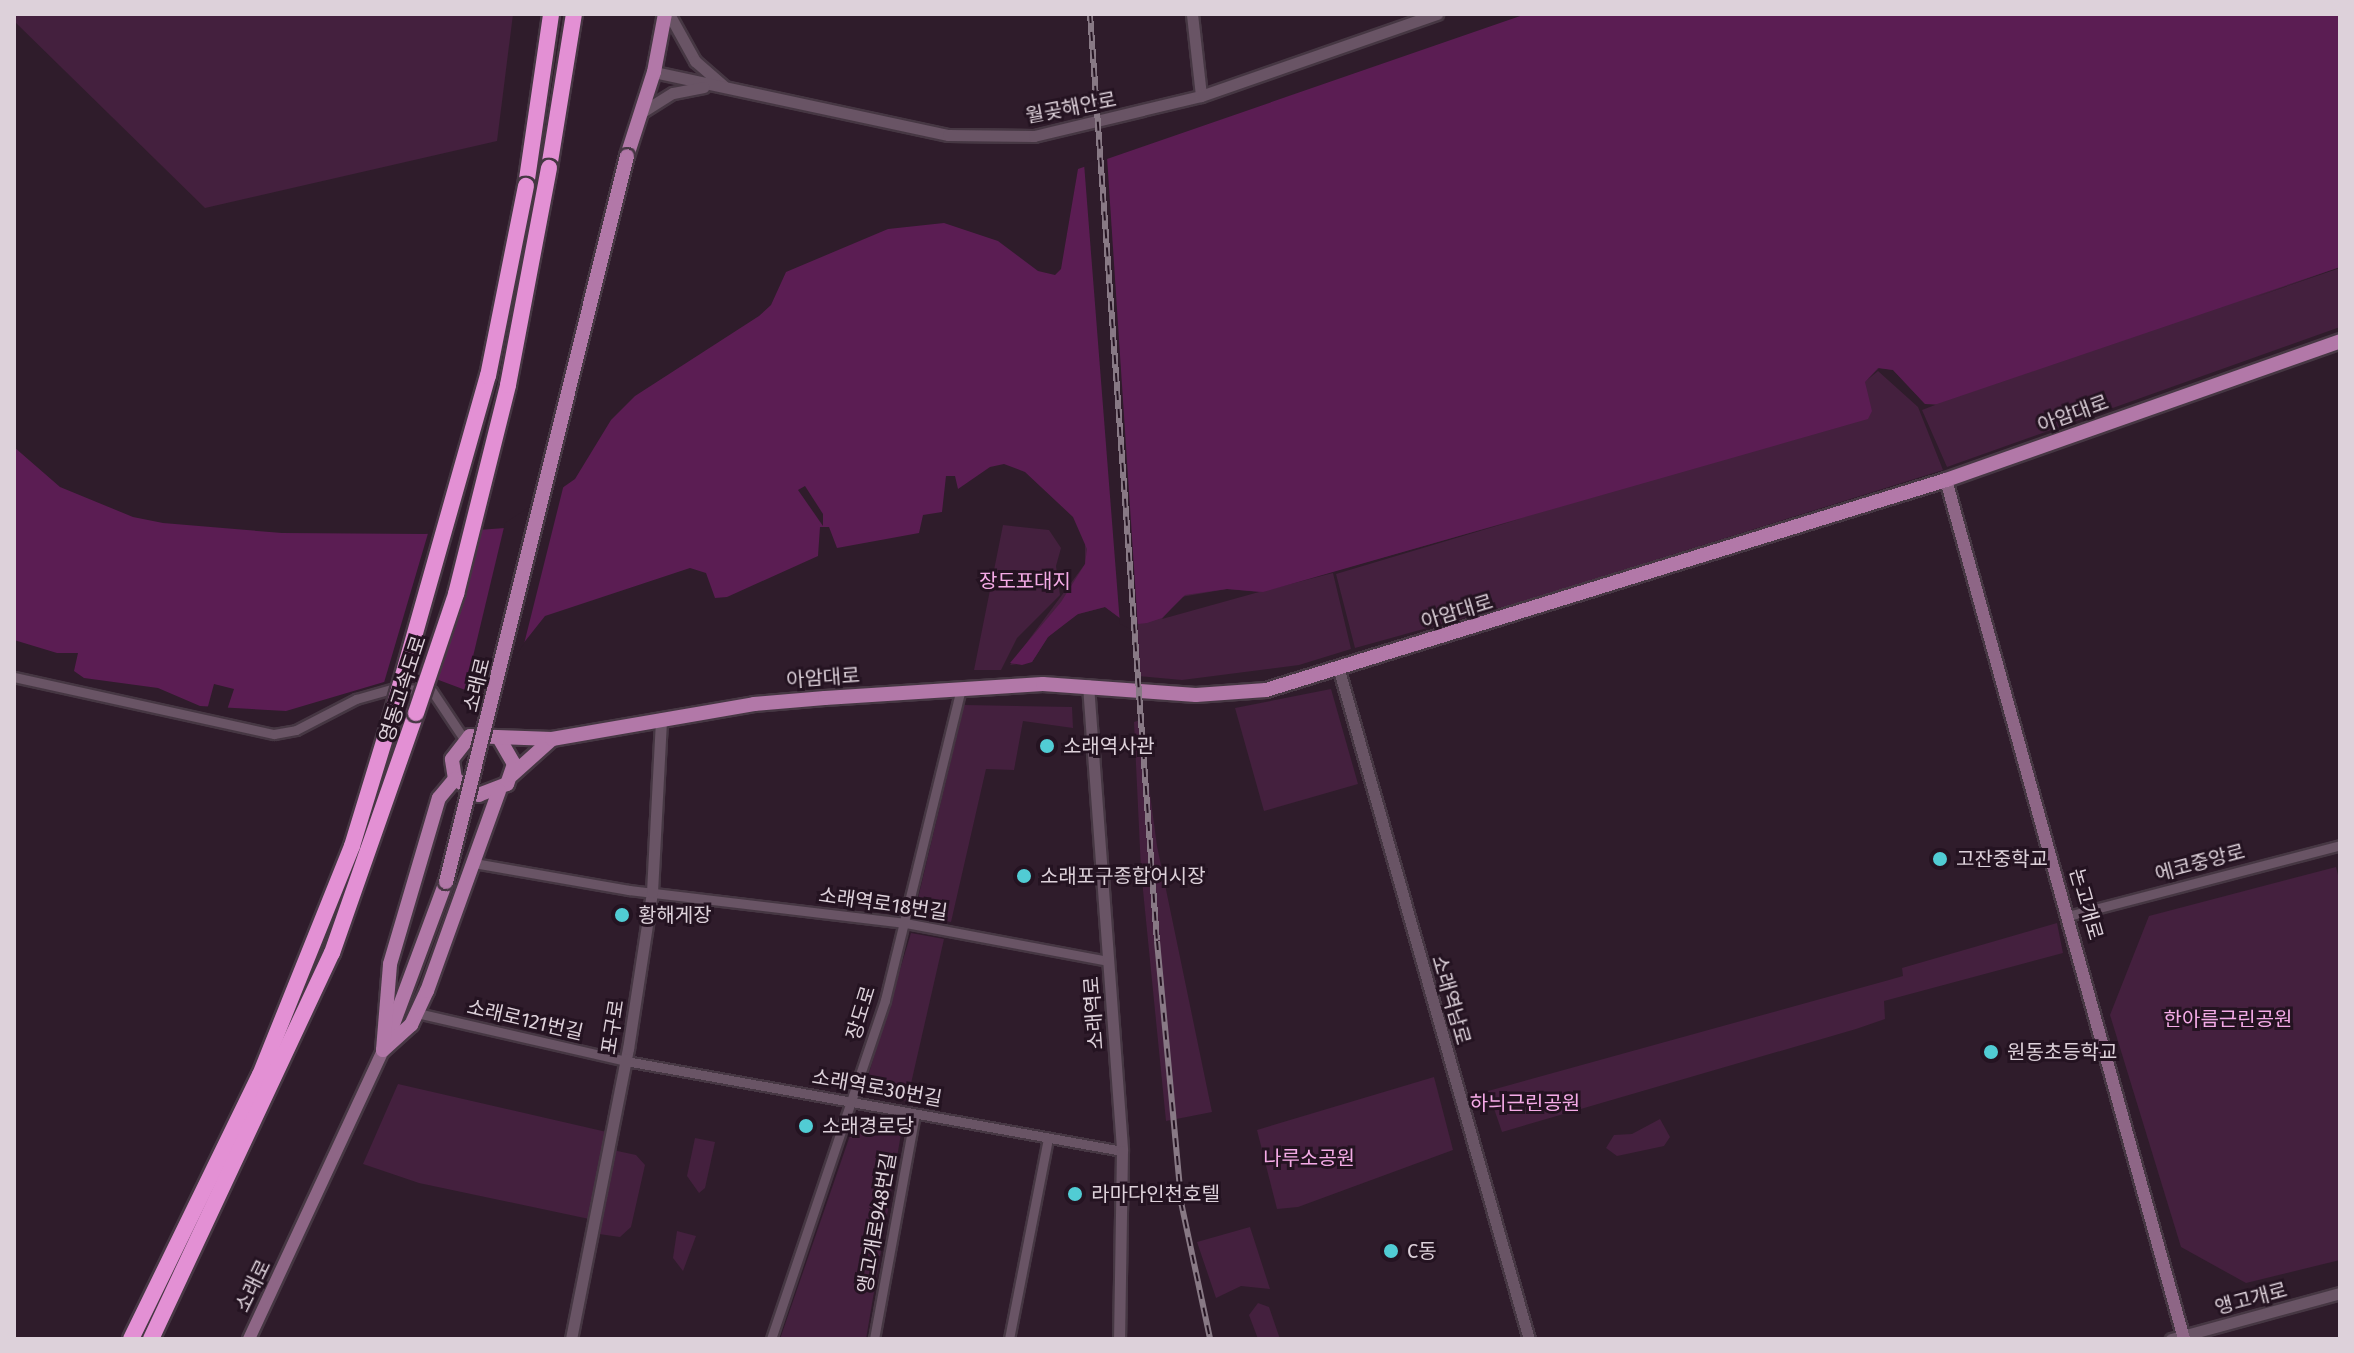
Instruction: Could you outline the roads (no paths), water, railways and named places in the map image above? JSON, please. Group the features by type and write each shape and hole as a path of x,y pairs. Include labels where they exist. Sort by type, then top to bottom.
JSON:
{"highway":[{"name":"영동고속도로","path":"131,1339 260,1075 352,846 488,376 526,186 551,14"},
{"name":"영동고속도로","path":"151,1339 332,953 456,594 505,399 549,168 574,14"}],"main road":[{"name":"소래로","path":"249,1339 383,1050 446,882 627,156 654,72 667,14"},
{"name":"아암대로","path":"499,738 552,739 754,704 961,689 1088,685 1196,695 1266,690 1339,670 1946,480 2340,341"},
{"name":"논고개로","path":"1946,480 2068,916 2179,1338"},
{"path":"499,791 479,795 455,779 452,759 464,739 479,733 499,738 512,754 512,775"},
{"path":"383,1050 417,1013 499,791 552,739"},
{"path":"383,1050 382,1010 390,964 439,798 455,779"}],"street":[{"path":"667,14 695,61 722,88"},
{"path":"1192,14 1201,96"},
{"name":"월곶해안로","path":"654,72 948,135 1034,136 1201,96 1437,14"},
{"path":"642,112 683,89 722,88"},
{"name":"소래역남로","path":"1339,670 1529,1339"},
{"path":"14,677 274,734 296,730 369,695 395,688 432,691 464,739"},
{"name":"소래역로","path":"1088,685 1122,1151 1119,1339"},
{"name":"장도로","path":"771,1339 852,1102 905,923 961,689"},
{"name":"포구로","path":"571,1339 626,1061 652,892 661,718"},
{"name":"에코중앙로","path":"2068,916 2340,845"},
{"name":"소래역로18번길","path":"474,863 652,892 905,923 1108,961"},
{"name":"소래로121번길","path":"417,1013 626,1061"},
{"name":"소래역로30번길","path":"626,1061 1122,1151"},
{"name":"앵고개로948번길","path":"874,1339 915,1114"},
{"path":"1009,1339 1048,1138"},
{"name":"앵고개로","path":"2179,1338 2340,1293"}],"railway":[{"path":"1090,14 1157,941 1181,1202 1210,1339"}],"place":[{"name":"소래역사관","path":"1047,746"},
{"name":"고잔중학교","path":"1940,859"},
{"name":"소래포구종합어시장","path":"1024,876"},
{"name":"황해게장","path":"622,915"},
{"name":"원동초등학교","path":"1991,1052"},
{"name":"소래경로당","path":"806,1126"},
{"name":"라마다인천호텔","path":"1075,1194"},
{"name":"C동","path":"1391,1251"}],"park label":[{"name":"장도포대지","path":"1025,581"},
{"name":"한아름근린공원","path":"2228,1019"},
{"name":"하늬근린공원","path":"1525,1103"},
{"name":"나루소공원","path":"1309,1158"}]}
